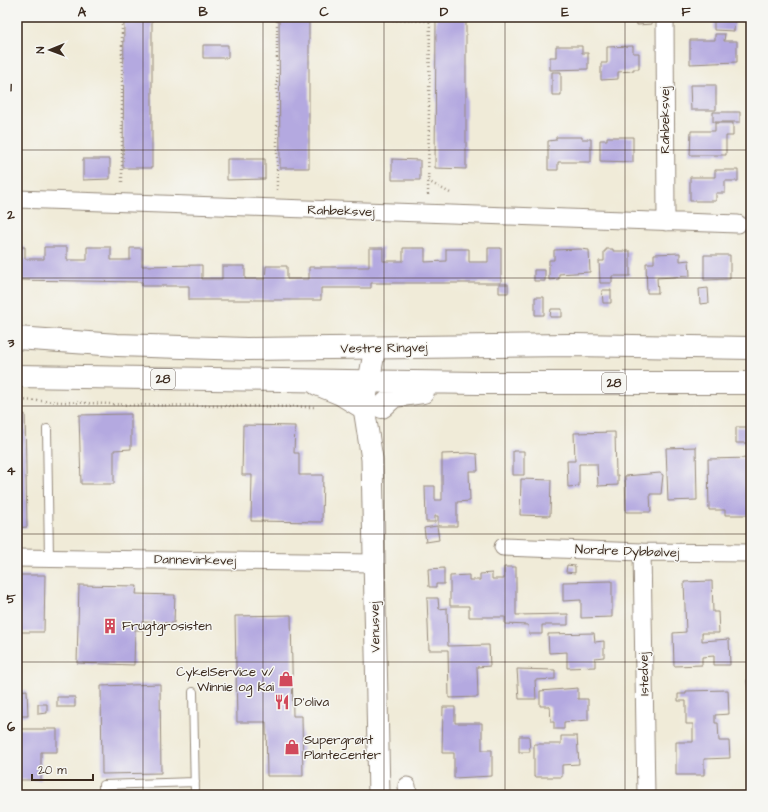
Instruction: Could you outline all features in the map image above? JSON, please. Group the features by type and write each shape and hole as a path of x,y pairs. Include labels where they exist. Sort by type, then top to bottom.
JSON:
{"main road":[{"name":"Vestre Ringvej","path":"17,338 117,346 247,349 574,345 751,348"},
{"path":"17,343 117,346"},
{"name":"28","path":"17,376 308,381 369,380 478,383 751,383"},
{"name":"28","path":"308,381 373,407 394,396 478,383"}],"street":[{"name":"Rahbeksvej","path":"665,17 666,222"},
{"name":"Rahbeksvej","path":"17,199 738,224"},
{"name":"Venusvej","path":"375,348 369,380 377,423 372,458 379,795"},
{"name":"Nordre Dybbølvej","path":"503,547 642,552 751,553"},
{"name":"Istedvej","path":"642,552 646,795"},
{"name":"Dannevirkevej","path":"17,558 373,563"}],"lane":[{"path":"47,429 49,558"},
{"path":"194,692 195,795"},
{"path":"103,795 103,785 195,782"}],"path":[{"path":"122,17 122,203"},
{"path":"277,17 277,209"},
{"path":"381,17 388,20 430,21"},
{"path":"428,214 430,17"},
{"path":"17,400 132,405 316,407"}],"building":[{"path":"124,17 152,17 152,168 123,168"},
{"path":"279,17 309,17 309,168 280,168"},
{"path":"436,17 466,17 466,169 435,168"},
{"path":"636,17 652,17 652,24 637,25"},
{"path":"714,17 717,17 717,19 735,19 734,31 714,30"},
{"path":"715,34 725,34 724,41 737,41 737,62 690,64 690,40 715,40"},
{"path":"203,45 228,45 228,58 203,58"},
{"path":"556,46 582,46 582,53 588,53 588,69 550,70 550,57 556,57"},
{"path":"633,46 633,53 639,53 639,69 618,72 618,79 601,80 601,63 607,63 607,47"},
{"path":"552,72 561,72 561,95 552,95"},
{"path":"690,85 716,85 716,110 691,110"},
{"path":"713,112 740,112 740,122 713,122"},
{"path":"715,123 733,123 733,136 726,136 726,155 690,155 691,131 715,131"},
{"path":"556,137 582,137 582,139 591,139 591,162 558,162 558,170 548,170 548,141 556,140"},
{"path":"607,137 633,137 633,162 600,161 600,140 607,140"},
{"path":"83,159 110,159 110,179 83,180"},
{"path":"227,159 265,159 265,179 227,180"},
{"path":"392,159 420,160 420,180 392,180"},
{"path":"715,170 738,170 738,181 725,181 725,193 716,193 716,201 690,201 690,177 715,177"},
{"path":"747,217 751,217 751,234 746,233"},
{"path":"17,247 25,247 25,259 44,259 44,247 67,247 67,260 87,260 87,247 111,247 111,260 130,260 130,248 142,248 142,266 202,265 202,279 222,279 222,266 245,266 245,279 265,279 266,266 287,266 287,279 309,279 309,267 369,267 369,248 383,248 383,261 403,261 403,248 425,248 425,262 446,261 446,249 469,249 469,262 488,262 488,248 501,248 501,283 371,283 371,288 321,288 321,300 189,300 189,286 142,286 142,282 17,280"},
{"path":"606,249 613,249 613,251 630,251 630,276 612,276 612,283 600,283 599,261 604,261 604,251 606,251"},
{"path":"554,250 589,250 590,272 559,274 559,279 549,280 549,260 554,260"},
{"path":"680,253 680,261 689,260 690,276 657,278 658,293 647,293 646,263 654,263 654,254"},
{"path":"704,255 730,255 730,279 704,280"},
{"path":"534,270 545,270 545,281 534,281"},
{"path":"499,284 508,284 508,293 499,293"},
{"path":"708,288 709,303 700,304 699,289"},
{"path":"602,290 611,290 611,303 603,303"},
{"path":"749,294 751,294 751,304 749,304"},
{"path":"535,297 544,297 544,315 535,315"},
{"path":"551,309 562,309 562,317 550,317"},
{"path":"17,414 25,414 27,527 17,528"},
{"path":"131,414 131,449 114,450 114,484 81,484 79,415"},
{"path":"243,425 295,426 294,453 299,453 299,475 323,475 322,522 251,521 252,475 242,475"},
{"path":"736,427 751,427 751,443 736,443"},
{"path":"615,432 616,475 618,475 618,485 598,486 597,464 579,464 579,486 568,487 567,461 575,461 574,433"},
{"path":"696,447 697,500 668,501 666,448"},
{"path":"513,451 524,451 524,475 513,475"},
{"path":"442,454 477,454 478,471 469,471 470,501 457,502 457,526 438,526 438,516 435,516 435,522 426,522 425,486 435,486 435,500 442,500"},
{"path":"751,458 751,515 725,515 725,510 709,510 708,459"},
{"path":"660,473 663,475 661,494 650,494 651,512 626,512 625,476"},
{"path":"521,479 551,480 550,516 520,515"},
{"path":"437,526 439,540 426,542 424,528"},
{"path":"567,565 575,566 575,573 566,572"},
{"path":"504,567 516,567 516,615 568,614 568,625 542,625 542,634 529,634 528,625 505,624 505,617 469,617 469,606 450,606 450,576 469,575 469,580 480,580 480,574 492,573 492,579 504,579"},
{"path":"444,568 444,584 436,584 436,587 429,587 428,569"},
{"path":"17,575 45,575 44,632 17,632"},
{"path":"612,581 612,617 581,618 581,600 563,601 563,582"},
{"path":"712,581 713,612 718,612 719,633 702,633 702,641 729,639 730,665 714,665 714,656 702,657 702,665 674,666 673,633 686,632 684,582"},
{"name":"Frugtgrosisten","path":"79,585 137,586 136,594 175,595 174,623 142,622 142,630 135,630 134,665 77,663"},
{"path":"427,598 438,598 439,609 447,608 448,646 489,645 490,666 477,667 478,697 449,698 448,650 429,650"},
{"path":"291,615 293,716 302,716 303,776 267,776 266,722 237,722 235,616"},
{"path":"594,633 595,642 604,641 604,657 595,658 595,667 567,668 567,652 549,653 548,634"},
{"path":"517,669 555,670 555,679 535,680 536,699 519,699"},
{"path":"747,680 751,680 751,692 748,692"},
{"path":"160,684 161,773 102,774 101,686"},
{"path":"578,688 578,699 588,699 588,720 564,722 564,729 554,729 554,722 551,722 550,706 540,706 540,691"},
{"path":"27,690 28,716 17,716 17,691"},
{"path":"728,690 729,714 715,715 715,723 718,723 719,741 729,741 730,758 704,759 704,775 676,775 676,742 693,742 693,724 686,724 686,701 678,701 678,694 686,694 686,691"},
{"path":"57,697 75,697 75,707 57,707"},
{"path":"38,704 47,704 47,713 38,714"},
{"path":"443,707 455,707 455,723 482,723 482,750 492,750 492,776 454,778 454,753 442,753"},
{"path":"17,729 57,729 57,752 41,752 41,780 17,780"},
{"path":"519,736 529,736 530,752 519,752"},
{"path":"561,736 577,736 579,764 562,765 562,777 534,777 534,744 561,744"}],"place":[{"name":"Frugtgrosisten","path":"110,626"},
{"name":"CykelService v/ Winnie og Kai","path":"286,679"},
{"name":"D'oliva","path":"282,702"},
{"name":"Supergrønt Plantecenter","path":"292,747"}]}
